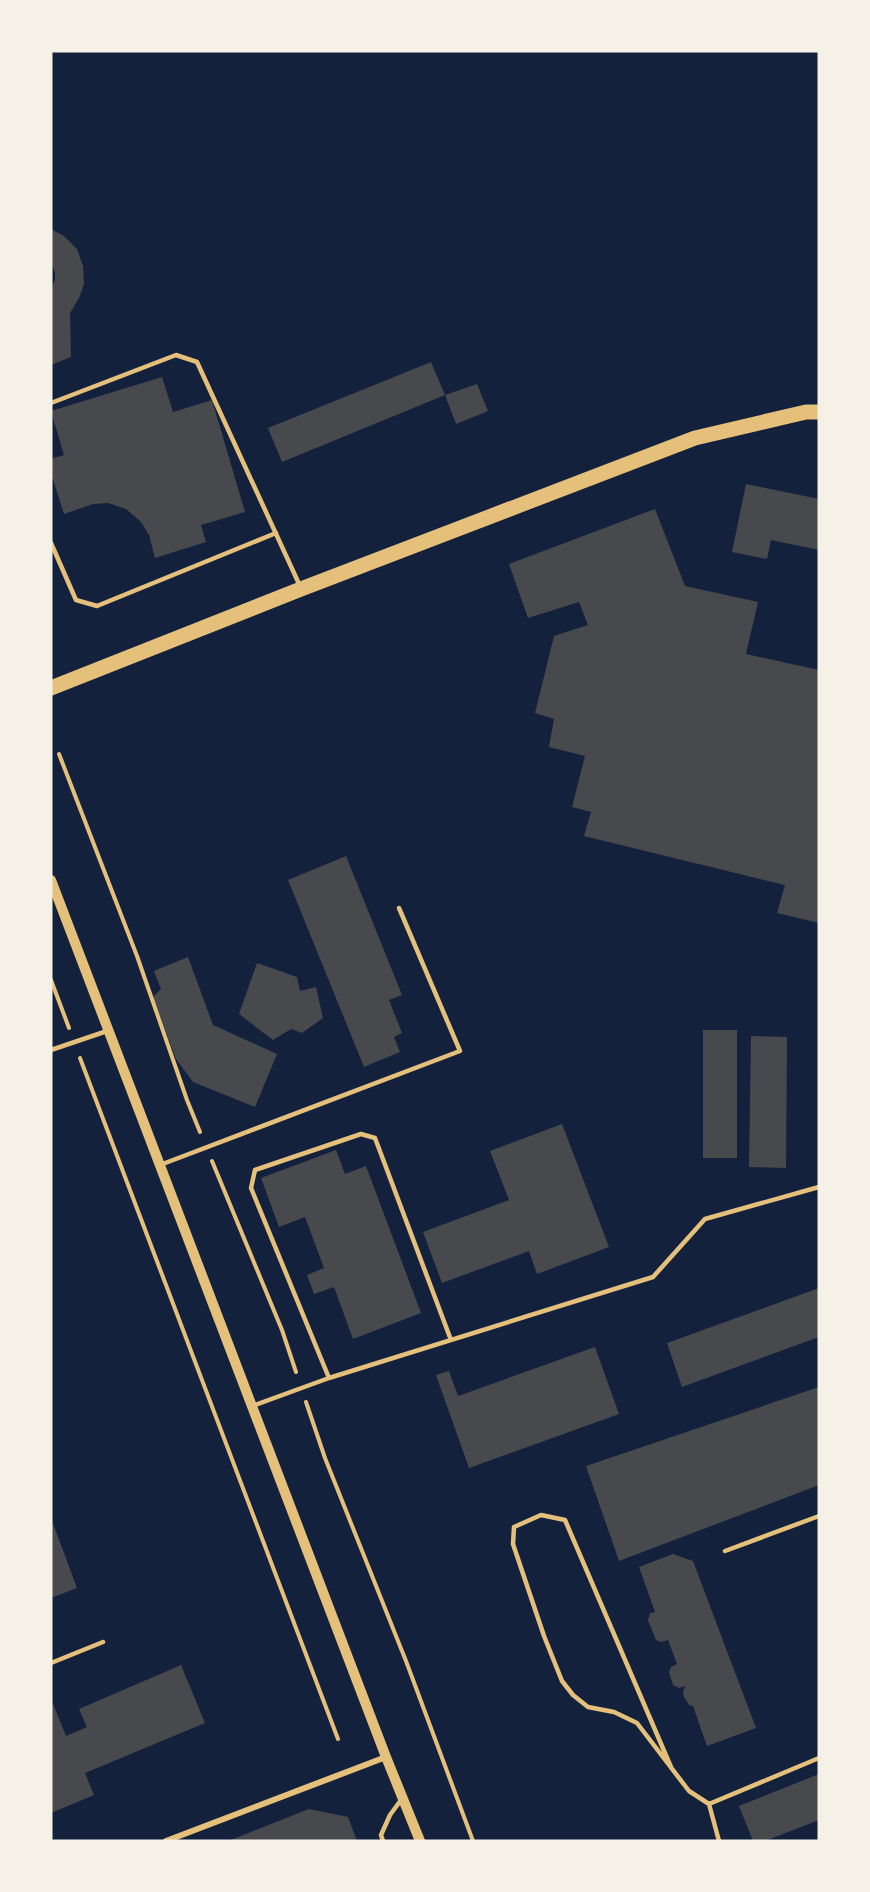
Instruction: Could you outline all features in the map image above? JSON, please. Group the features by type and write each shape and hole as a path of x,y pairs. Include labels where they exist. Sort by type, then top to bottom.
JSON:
{"main road":[{"path":"51,688 301,589 695,438 806,412 819,412"}],"street":[{"path":"51,880 420,1841"},
{"path":"166,1841 386,1757"}],"lane":[{"path":"51,403 176,356 197,362 301,589"},
{"path":"51,543 76,600 97,606 276,533"},
{"path":"160,1165 460,1051 399,908"},
{"path":"51,1050 109,1030"},
{"path":"329,1378 250,1188 255,1170 361,1134 375,1138 451,1341"},
{"path":"252,1406 329,1378 653,1277 705,1219 819,1187"},
{"path":"670,1767 565,1520 541,1515 514,1527 513,1544 562,1681 573,1695 588,1707 614,1712 637,1724 670,1767 689,1791 709,1804 719,1841"},
{"path":"725,1551 819,1516"},
{"path":"51,1664 103,1641"},
{"path":"709,1804 819,1758"},
{"path":"383,1841 381,1835 390,1815 403,1798"}],"path":[{"path":"59,754 137,956 187,1100 201,1133"},
{"path":"51,980 72,1036"},
{"path":"76,1047 339,1738"},
{"path":"210,1155 282,1330 296,1372"},
{"path":"303,1394 324,1458 406,1661 473,1841"}],"building":[{"path":"51,229 64,236 77,249 83,266 84,284 70,313 71,357 51,365 51,289 55,280 55,272 51,264"},
{"path":"431,362 445,395 282,462 268,428"},
{"path":"162,377 173,412 212,400 245,512 201,525 206,542 155,558 149,535 141,522 126,509 108,503 93,504 64,514 51,473 51,459 64,455 51,411"},
{"path":"477,384 488,411 456,424 445,395"},
{"path":"746,484 819,499 819,550 771,540 767,559 732,552"},
{"path":"655,509 685,586 758,602 746,654 819,670 819,923 777,913 785,885 584,836 591,812 572,807 585,756 549,747 554,719 535,713 554,636 588,625 579,602 528,618 509,564"},
{"path":"346,856 402,995 389,1000 402,1033 394,1037 400,1052 364,1067 288,880"},
{"path":"188,957 213,1025 277,1054 255,1107 193,1082 176,1059 153,997 161,989 154,971"},
{"path":"257,963 297,977 300,991 316,987 323,1018 302,1033 291,1029 273,1040 239,1014"},
{"path":"703,1030 737,1030 737,1158 703,1158"},
{"path":"751,1036 787,1037 786,1168 749,1167"},
{"path":"562,1124 609,1247 537,1274 529,1251 442,1283 423,1232 509,1200 490,1151"},
{"path":"336,1150 345,1174 366,1166 421,1313 353,1339 334,1287 314,1294 307,1275 324,1268 305,1217 279,1227 261,1178"},
{"path":"819,1288 819,1337 682,1387 667,1343"},
{"path":"595,1347 619,1414 469,1468 436,1375 449,1371 458,1396"},
{"path":"819,1387 819,1485 619,1561 586,1466"},
{"path":"51,1518 77,1588 51,1598"},
{"path":"673,1554 693,1561 756,1728 707,1746 693,1706 689,1705 684,1697 685,1686 679,1688 673,1685 669,1672 671,1667 677,1664 668,1640 661,1642 656,1640 648,1620 650,1613 655,1612 639,1567"},
{"path":"181,1665 205,1723 85,1773 94,1795 51,1813 51,1699 66,1736 87,1727 79,1709"},
{"path":"819,1774 819,1820 765,1841 753,1841 739,1806"},
{"path":"309,1809 348,1817 357,1841 228,1841"}]}
